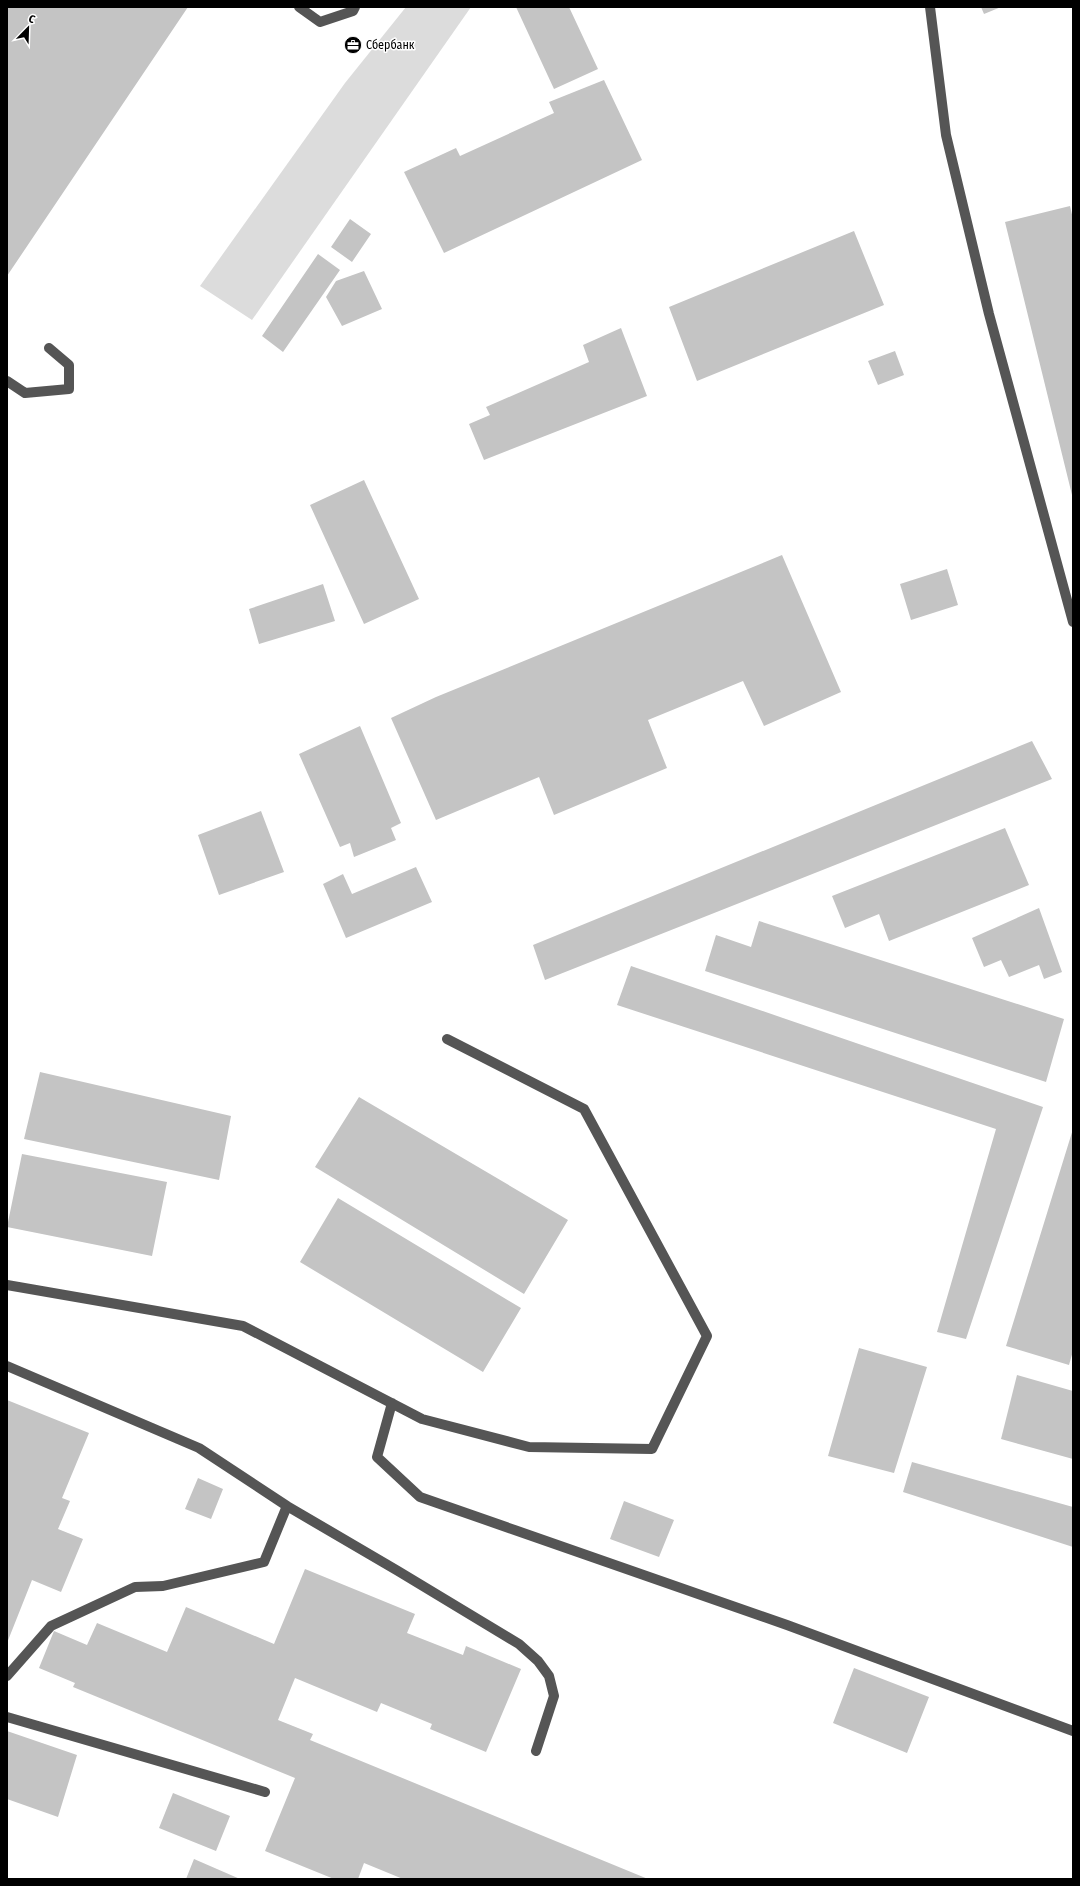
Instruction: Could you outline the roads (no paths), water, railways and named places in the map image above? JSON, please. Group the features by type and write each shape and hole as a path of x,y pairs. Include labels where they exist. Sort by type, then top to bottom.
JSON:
{"lane":[{"path":"298,7 320,22 352,11 355,7"},
{"path":"930,7 946,135 989,314 1073,622"},
{"path":"7,381 25,393 69,388 69,364 49,348"},
{"path":"7,1285 243,1326 422,1419 530,1447 652,1449 707,1336 584,1109 447,1039"},
{"path":"7,1366 199,1448 286,1506 398,1571 518,1644 538,1661 549,1676 554,1696 536,1751"},
{"path":"392,1403 376,1457 420,1497 787,1625 1073,1731"},
{"path":"7,1676 51,1626 134,1587 163,1586 264,1562 286,1506"},
{"path":"7,1717 265,1792"}],"place":[{"name":"Сбербанк","path":"353,45"}]}
